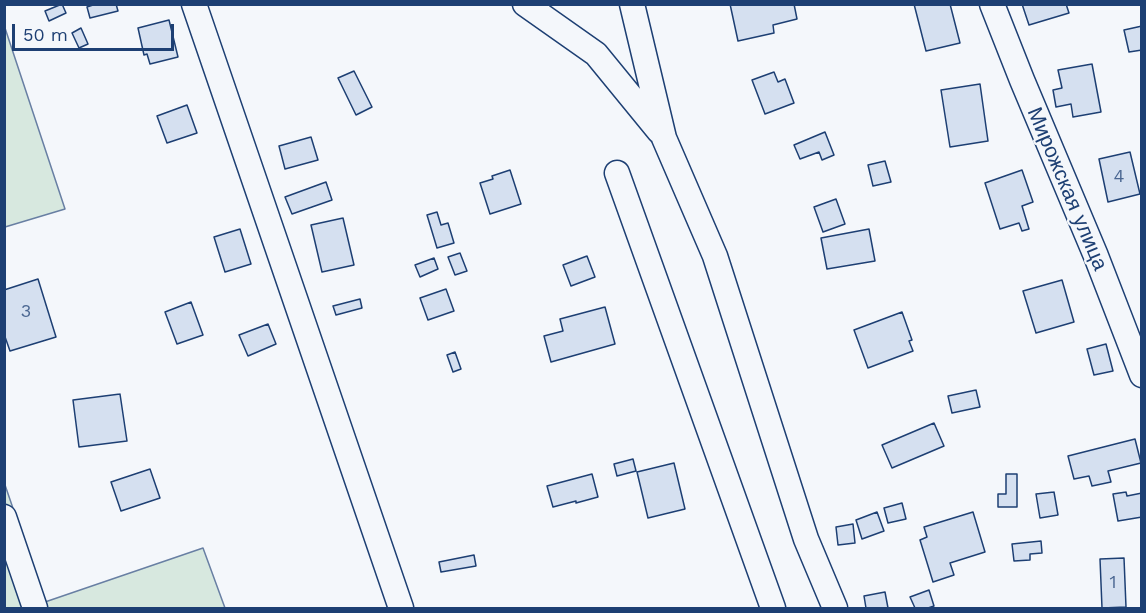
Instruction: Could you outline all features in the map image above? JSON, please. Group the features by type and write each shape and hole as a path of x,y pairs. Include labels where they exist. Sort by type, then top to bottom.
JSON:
{"street":[{"path":"194,4 401,609"},
{"path":"525,4 596,54 664,138"},
{"path":"632,4 664,138 715,256 806,539 835,609"},
{"name":"Мирожская улица","path":"992,4 1096,256 1142,375"},
{"path":"617,173 773,609"},
{"path":"4,517 35,609"}],"shaded area":[{"path":"5,28 65,209 4,227"},
{"path":"4,482 45,602 203,548 225,608 5,608"}],"building":[{"path":"62,4 66,13 49,21 45,11"},
{"path":"96,4 116,4 118,11 90,18 87,7"},
{"path":"730,4 794,4 797,19 773,25 774,33 738,41"},
{"path":"914,4 950,4 960,43 926,51"},
{"path":"1022,4 1066,4 1069,13 1029,25"},
{"path":"169,20 178,57 150,64 147,54 144,55 138,28"},
{"path":"1142,26 1142,50 1129,52 1124,30"},
{"path":"81,28 88,44 79,48 72,33"},
{"path":"1092,64 1101,112 1073,117 1071,104 1056,107 1053,90 1062,88 1058,70"},
{"path":"354,71 372,107 356,115 338,78"},
{"path":"774,72 778,82 785,79 794,103 765,114 752,80"},
{"path":"980,84 988,141 950,147 941,90"},
{"path":"187,105 197,133 167,143 157,116"},
{"path":"825,132 834,155 822,160 819,152 800,159 794,145"},
{"path":"311,137 318,160 285,169 279,146"},
{"path":"1130,152 1140,194 1108,202 1099,159"},
{"path":"885,161 891,182 873,186 868,165"},
{"path":"510,170 521,204 490,214 480,183"},
{"path":"1022,170 1033,202 1022,206 1029,229 1022,231 1019,223 1000,229 985,183"},
{"path":"326,182 332,200 292,214 285,197"},
{"path":"836,199 845,224 823,232 814,207"},
{"path":"437,212 441,225 448,223 454,243 437,248 427,215"},
{"path":"343,218 354,265 322,272 311,225"},
{"path":"240,229 251,264 225,272 214,237"},
{"path":"869,229 875,261 827,269 821,238"},
{"path":"460,253 467,271 455,275 448,257"},
{"path":"587,256 595,277 571,286 563,265"},
{"path":"434,258 438,269 420,277 415,265"},
{"path":"38,279 56,337 10,351 4,334 4,290"},
{"path":"1062,280 1074,322 1036,333 1023,291"},
{"path":"446,289 454,311 428,320 420,298"},
{"path":"360,299 362,308 336,315 333,306"},
{"path":"191,302 203,335 177,344 165,312"},
{"path":"605,307 615,344 551,362 544,336 563,331 560,319"},
{"path":"902,312 912,340 909,341 913,351 868,368 854,330"},
{"path":"268,324 276,344 248,356 239,335"},
{"path":"1106,344 1113,371 1094,375 1087,349"},
{"path":"455,352 461,369 453,372 447,355"},
{"path":"976,390 980,407 952,413 948,396"},
{"path":"120,394 127,441 79,447 73,400"},
{"path":"934,423 944,446 892,468 882,445"},
{"path":"1135,439 1141,463 1108,471 1111,482 1092,486 1089,476 1074,479 1068,456"},
{"path":"633,459 636,471 617,476 614,464"},
{"path":"674,463 685,509 648,518 637,472"},
{"path":"150,469 160,498 121,511 111,482"},
{"path":"592,474 598,497 553,507 547,486"},
{"path":"1006,474 1017,474 1017,507 998,507 998,494 1006,494"},
{"path":"1054,492 1058,515 1040,518 1036,494"},
{"path":"1126,492 1127,496 1142,493 1142,517 1118,521 1113,494"},
{"path":"902,503 906,519 888,523 884,508"},
{"path":"877,512 884,531 862,539 856,520"},
{"path":"973,512 985,552 950,563 954,575 933,582 920,540 927,537 924,527"},
{"path":"853,524 855,543 838,545 836,527"},
{"path":"1041,541 1042,553 1030,554 1030,560 1014,561 1012,544"},
{"path":"474,555 476,566 441,572 439,562"},
{"path":"1124,558 1126,607 1102,608 1100,559"},
{"path":"929,590 934,606 915,608 910,597"},
{"path":"885,592 888,608 866,608 864,596"}]}
